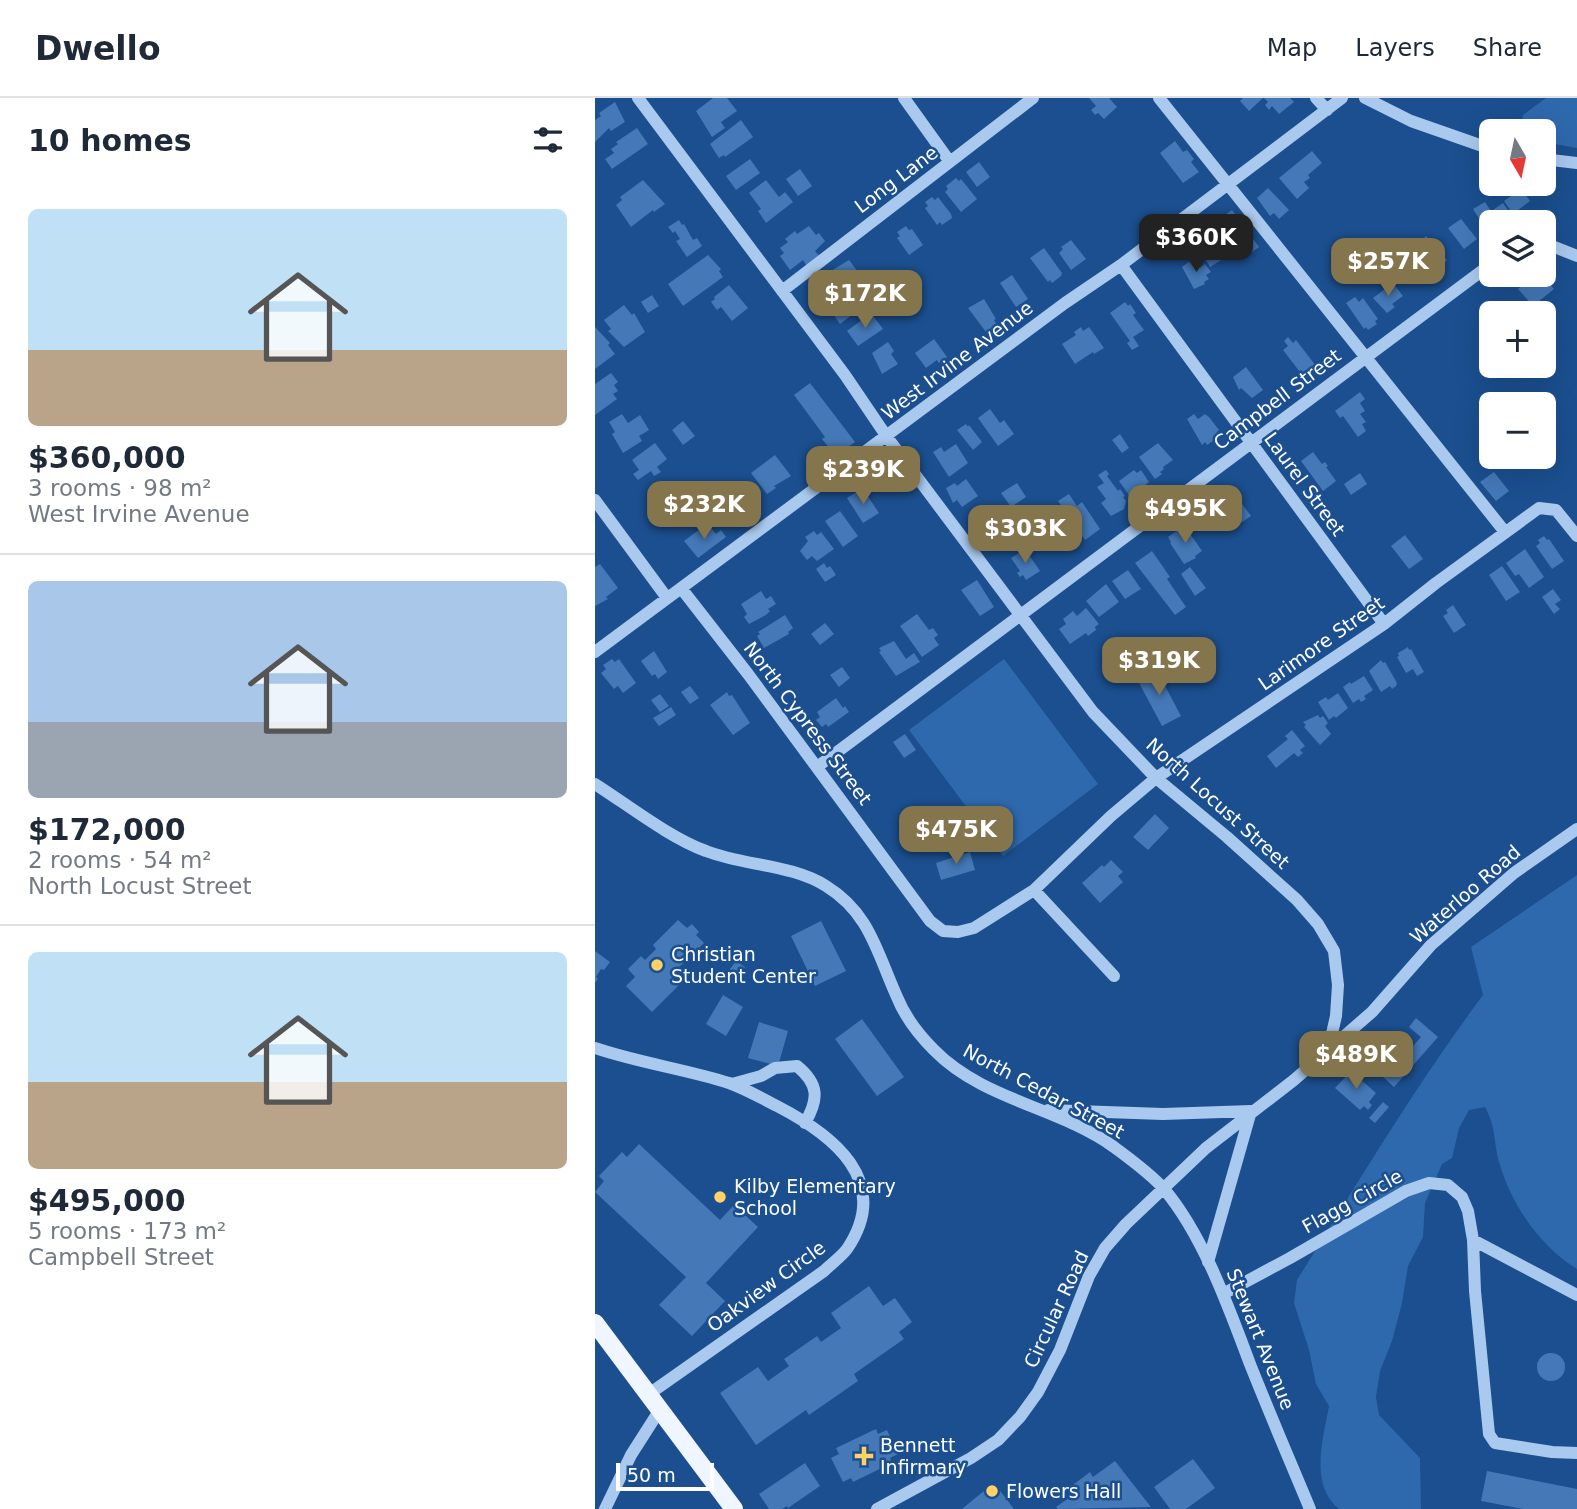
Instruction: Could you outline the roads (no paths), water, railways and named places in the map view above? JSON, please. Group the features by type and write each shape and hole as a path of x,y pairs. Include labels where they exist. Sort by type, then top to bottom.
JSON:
{"main road":[{"path":"595,1323 734,1509"}],"street":[{"name":"North Locust Street","path":"638,98 1093,712 1156,778 1297,900 1318,924 1334,951 1338,985 1336,1016 1328,1051"},
{"path":"904,98 950,162"},
{"name":"Long Lane","path":"782,291 1033,98"},
{"path":"1159,98 1505,532"},
{"path":"1317,98 1327,110"},
{"name":"West Irvine Avenue","path":"595,652 1065,303 1121,265 1342,98"},
{"path":"1365,98 1411,121 1479,145"},
{"path":"1556,161 1577,163"},
{"path":"1556,248 1577,256"},
{"name":"Laurel Street","path":"1121,265 1384,624"},
{"name":"Campbell Street","path":"817,767 1479,273"},
{"path":"595,500 667,598"},
{"name":"Larimore Street","path":"1034,890 1111,816 1156,778 1384,624 1539,508 1556,510 1573,531"},
{"name":"North Cypress Street","path":"681,588 930,921 943,931 958,932 974,928 1034,890"},
{"name":"North Cedar Street","path":"595,784 703,850 733,860 795,873 824,884 849,903 868,927 897,1000 914,1027 935,1051 972,1080 1087,1131 1114,1147 1164,1189"},
{"name":"Waterloo Road","path":"1164,1189 1206,1148 1328,1051 1372,1012 1430,945 1514,873 1577,829"},
{"path":"1034,890 1114,976"},
{"name":"Oakview Circle","path":"595,1048 691,1071 732,1084 805,1123 830,1139 851,1161 862,1191 861,1223 846,1251 824,1271 649,1394"},
{"path":"732,1084 761,1076 775,1068 797,1066 809,1076 816,1093 812,1111 805,1123"},
{"path":"1041,1110 1163,1114 1251,1111 1208,1262"},
{"name":"Flagg Circle","path":"1223,1294 1406,1191 1429,1183 1448,1185 1462,1197 1468,1211 1473,1240 1475,1291 1489,1434 1495,1443 1577,1453"},
{"name":"Stewart Avenue","path":"1164,1189 1208,1262 1223,1294 1310,1509"},
{"name":"Circular Road","path":"877,1509 999,1440 1020,1417 1038,1392 1060,1350 1080,1296 1105,1248 1126,1223 1164,1189"},
{"path":"1473,1240 1577,1295"},
{"path":"605,1509 631,1455 661,1408"}],"place":[{"name":"Christian Student Center","path":"657,965"},
{"name":"Kilby Elementary School","path":"720,1197"},
{"name":"Bennett Infirmary","path":"864,1456"},
{"name":"Flowers Hall","path":"992,1491"}]}
